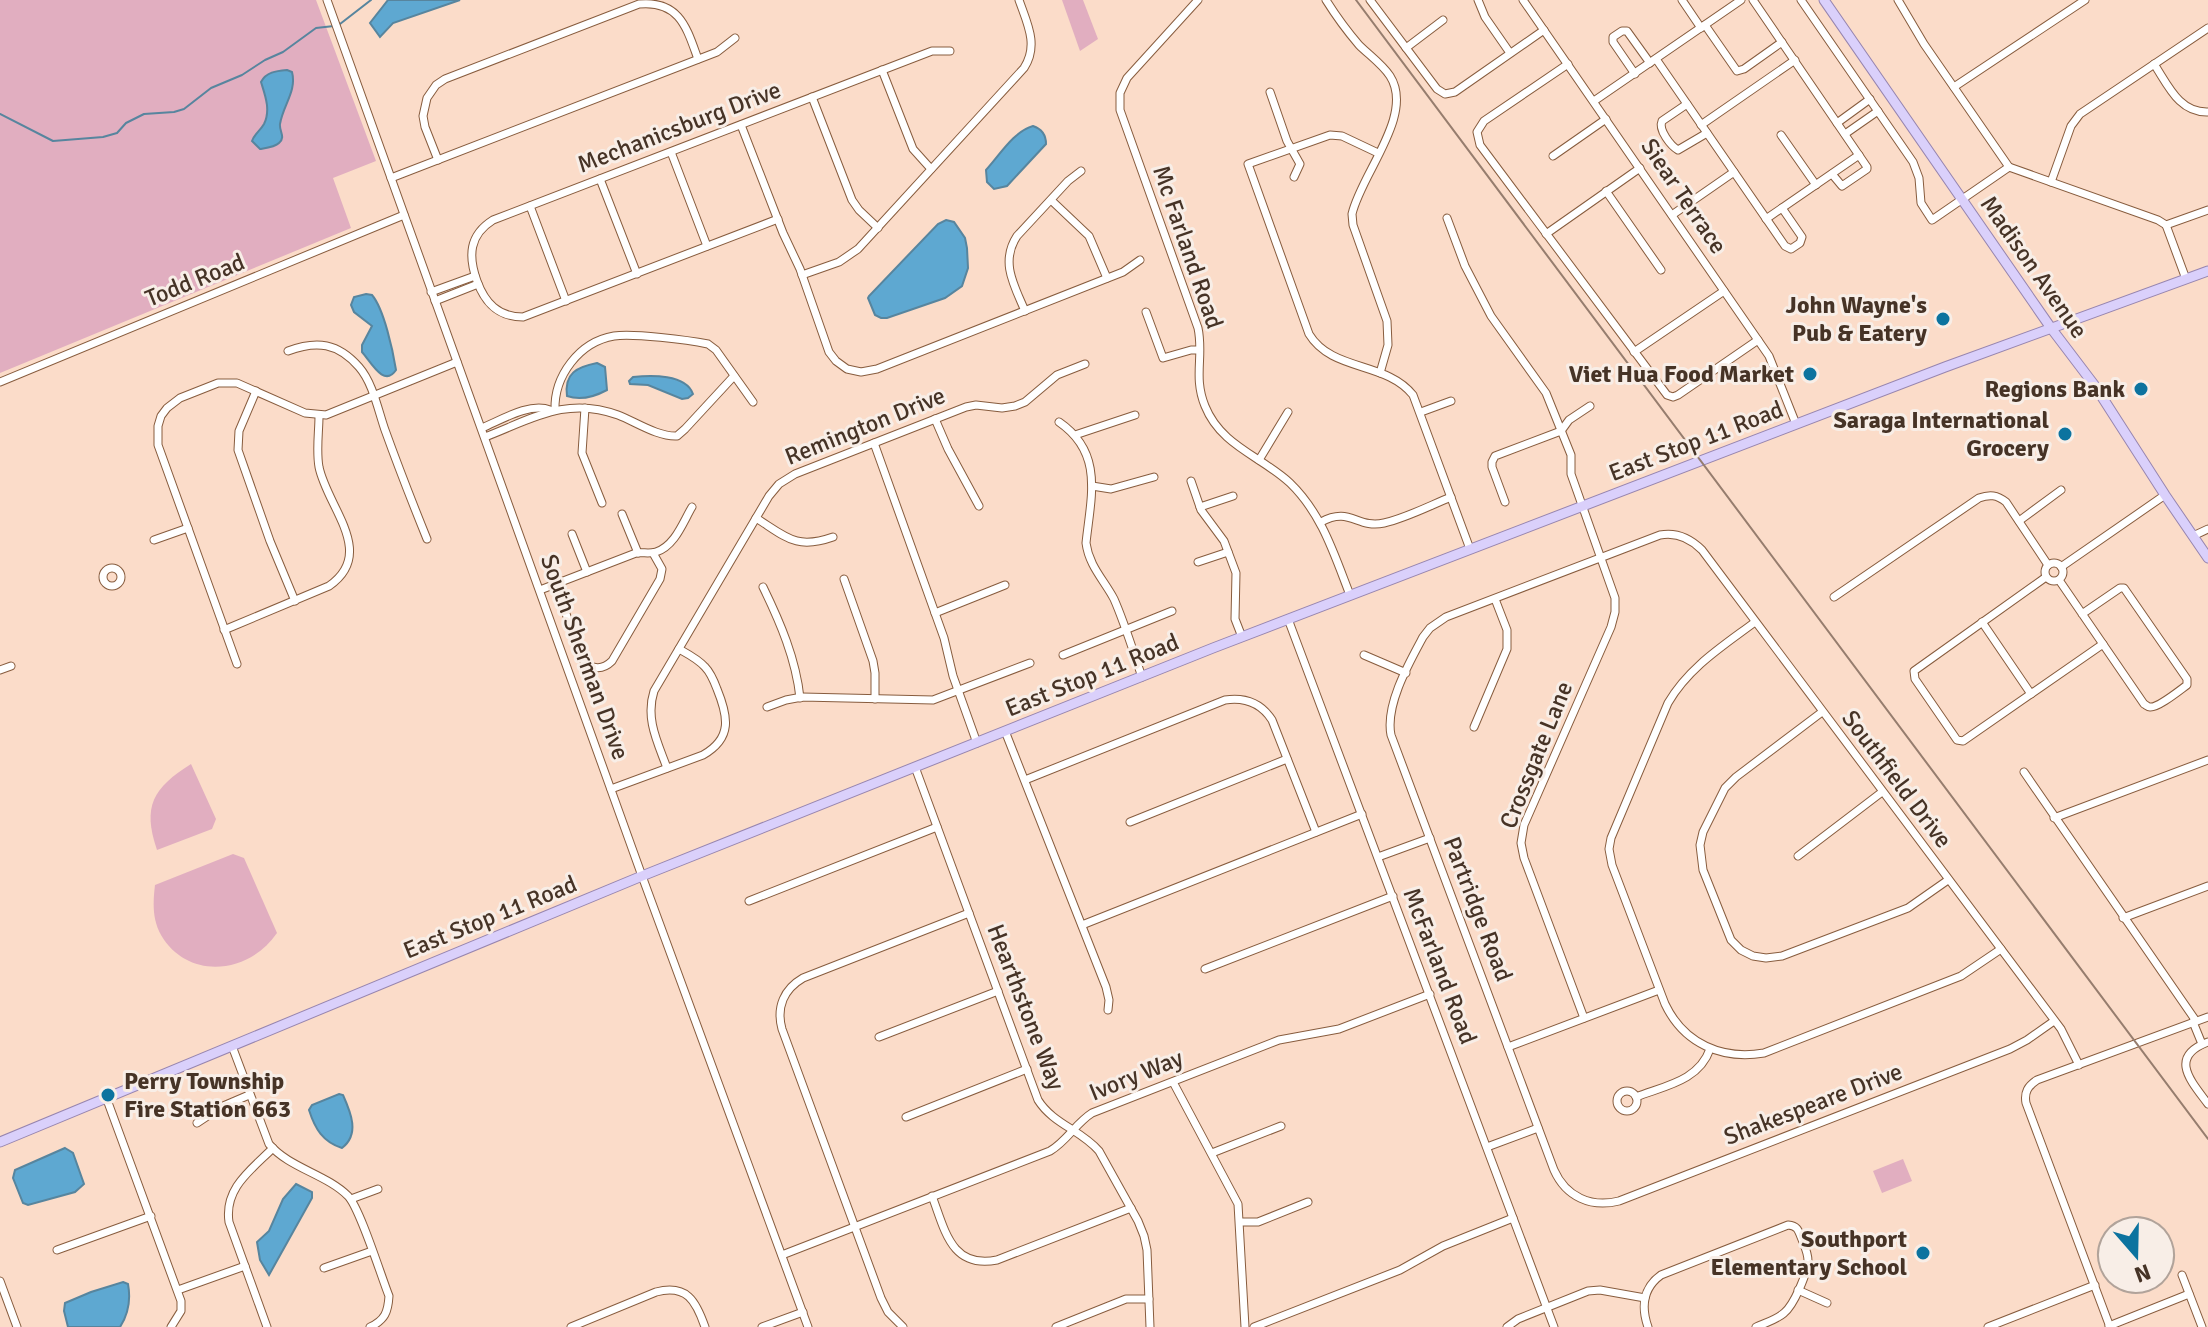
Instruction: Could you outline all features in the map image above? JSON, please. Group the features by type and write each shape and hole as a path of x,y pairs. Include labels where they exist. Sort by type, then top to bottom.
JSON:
{"main road":[{"name":"Madison Avenue","path":"1824,0 2051,328 2095,386 2208,558"},
{"name":"East Stop 11 Road","path":"0,1142 642,876 1242,637 1796,424 2208,271"}],"street":[{"name":"South Sherman Drive","path":"327,0 808,1327"},
{"path":"802,275 845,259 860,246 1022,71 1031,56 1031,35 1019,0"},
{"name":"Mc Farland Road","path":"1198,0 1127,78 1119,98 1121,116 1198,328 1199,384 1210,416 1231,442 1281,475 1297,490 1321,522 1350,595"},
{"path":"1326,0 1355,39 1388,73 1397,97 1396,113 1352,210 1352,219 1387,321 1388,345 1380,373"},
{"path":"1478,0 1485,17 1510,53"},
{"name":"Siear Terrace","path":"1523,0 1769,356 1796,424"},
{"path":"1682,0 1737,71 1782,42"},
{"path":"1594,101 1741,0"},
{"path":"1753,0 1867,168 1842,186 1832,174"},
{"path":"1801,0 1915,167 1920,200 1932,220 2009,167"},
{"path":"1898,0 1924,44 2009,167 2166,225 2186,279"},
{"path":"1954,87 2085,0"},
{"path":"1372,1 1437,89 1445,94 1455,92 1544,30"},
{"path":"438,160 423,119 425,103 431,91 445,79 519,50 639,4 652,3 668,7 680,17 698,59"},
{"path":"1406,48 1443,20"},
{"path":"2051,182 2071,126 2080,114 2208,28"},
{"path":"1635,74 1613,42 1613,37 1622,31 1627,31 1687,104 1786,248 1793,248 1802,242 1802,237 1782,208"},
{"path":"391,178 698,59 723,48 735,38"},
{"name":"Mechanicsburg Drive","path":"477,280 470,256 472,244 477,234 493,220 932,51 950,51"},
{"path":"1687,104 1661,122 1661,128 1674,148 1680,150 1795,60"},
{"path":"1568,64 1484,121 1477,132 1480,145 1665,394 1673,397 1758,340"},
{"path":"2154,64 2182,105 2197,112 2208,112"},
{"path":"882,70 913,149 931,169"},
{"path":"1270,92 1300,164 1294,177"},
{"path":"812,97 852,200 878,228"},
{"path":"1837,123 1870,99"},
{"path":"1845,134 1878,111"},
{"path":"1553,156 1606,119"},
{"path":"741,125 802,275 829,352 849,369 861,372 875,370 1128,270 1140,260"},
{"path":"1378,153 1338,135 1330,135 1248,164 1312,339 1332,356 1395,379 1414,398 1470,549"},
{"path":"1781,135 1816,185"},
{"path":"671,152 707,246"},
{"path":"1766,219 1859,155"},
{"path":"1546,234 1640,168"},
{"path":"1025,311 1010,274 1009,252 1015,239 1081,171"},
{"path":"1672,215 1734,172"},
{"path":"600,179 637,274"},
{"path":"1606,191 1661,270"},
{"path":"1051,200 1089,236 1107,278"},
{"path":"530,206 566,301"},
{"path":"2166,225 2208,210"},
{"name":"Todd Road","path":"0,382 404,215"},
{"name":"Crossgate Lane","path":"1447,218 1465,266 1487,309 1544,389 1571,458 1570,473 1614,593 1614,617 1524,825 1521,843 1584,1018"},
{"path":"477,280 491,306 514,317 526,316 778,219"},
{"path":"431,292 477,280"},
{"path":"435,301 477,280"},
{"path":"1634,352 1724,291"},
{"path":"1146,312 1163,358 1199,350"},
{"path":"552,410 558,384 568,366 592,345 616,336 708,344 715,349 753,402"},
{"path":"288,351 312,343 333,348 359,368 427,539"},
{"path":"237,664 158,445 157,429 161,416 170,404 213,385 234,383 305,413 329,415 457,362"},
{"name":"Remington Drive","path":"667,768 652,725 650,704 654,691 772,492 786,479 966,407 1002,408 1025,402 1057,375 1085,364"},
{"path":"485,437 552,410 585,408 612,413 664,434 677,436 734,376"},
{"path":"256,391 239,431 238,450 295,601"},
{"path":"1421,412 1451,401"},
{"path":"1505,502 1492,467 1493,459 1561,431 1569,420 1590,406"},
{"path":"482,428 541,407 552,410"},
{"path":"585,408 582,453 602,503"},
{"path":"1259,460 1288,412"},
{"path":"1075,435 1135,415"},
{"path":"224,630 329,586 344,572 349,562 350,546 319,468 319,416"},
{"path":"935,419 979,506"},
{"path":"1059,422 1075,435 1090,463 1092,486 1086,543 1088,554 1112,596 1142,677"},
{"path":"874,443 935,613 977,743"},
{"path":"1092,486 1111,489 1154,477"},
{"path":"1191,481 1200,507 1224,541 1236,573 1235,619 1242,637"},
{"path":"2019,521 2061,490"},
{"path":"1834,597 1985,495 1996,496 2006,502 2048,565"},
{"path":"2061,567 2165,495"},
{"path":"1200,507 1233,496"},
{"path":"1321,522 1340,515 1362,522 1382,523 1451,497"},
{"path":"540,590 638,553 653,553 673,539 692,507"},
{"path":"622,514 638,553"},
{"path":"756,518 799,542 817,542 833,537"},
{"path":"154,540 188,528"},
{"path":"2193,536 2208,529"},
{"path":"572,534 587,572"},
{"name":"Southfield Drive","path":"1600,558 1668,534 1688,539 1699,546 2054,1021 2069,1042 2079,1065"},
{"path":"1198,562 1228,552"},
{"path":"555,584 582,658 589,666 605,667 612,661 661,578 661,566 653,553"},
{"path":"1474,727 1507,649 1507,630 1495,599 1600,558"},
{"path":"2056,563 2061,567 2063,574 2059,580 2051,581 2046,577 2048,565 2056,563"},
{"path":"2046,577 1917,667 1913,673 1957,740 1960,742 2103,644"},
{"path":"844,579 873,658 875,699"},
{"path":"2059,580 2082,614 2144,704 2156,706 2187,685 2188,681 2125,589 2120,588 2082,614"},
{"path":"935,613 1005,585"},
{"path":"763,587 793,660 800,698"},
{"name":"Partridge Road","path":"1495,599 1446,617 1430,628 1421,640 1392,703 1389,724 1557,1178 1580,1199"},
{"path":"1063,655 1172,611"},
{"name":"McFarland Road","path":"1288,619 1554,1327"},
{"path":"1755,622 1697,665 1678,687 1668,703 1611,835 1611,862 1659,990 1677,1024 1692,1039 1710,1049 1738,1055 1769,1051 1961,976 2001,949"},
{"path":"1982,622 2031,694"},
{"path":"611,789 703,755 715,747 725,729 724,708 713,678 706,667 679,649"},
{"path":"1364,655 1406,673"},
{"path":"767,707 800,698 933,700 1030,663"},
{"path":"0,670 11,666"},
{"path":"1025,780 1232,699 1246,700 1264,710 1272,720 1316,832"},
{"path":"1822,712 1732,780 1720,795 1702,837 1702,867 1728,935 1741,950 1751,955 1766,958 1784,956 1903,910 1948,880"},
{"path":"1005,731 1108,990 1108,1010"},
{"path":"1130,822 1287,759"},
{"path":"2054,818 2208,760"},
{"name":"Hearthstone Way","path":"915,767 1038,1100 1052,1117 1099,1151 1141,1228 1146,1244 1150,1327"},
{"path":"2024,772 2194,1022 2205,1043 2189,1054 2186,1068 2189,1078 2208,1104"},
{"path":"1798,856 1882,792"},
{"path":"1082,925 1362,814"},
{"path":"749,901 937,827"},
{"path":"1378,857 1430,838"},
{"path":"2123,918 2208,886"},
{"path":"1205,969 1393,896"},
{"path":"903,1327 883,1302 781,1027 780,1006 788,989 803,978 969,913"},
{"path":"1508,1047 1659,990"},
{"path":"879,1037 998,991"},
{"name":"Ivory Way","path":"782,1255 1053,1149 1092,1113 1279,1040 1339,1029 1430,994"},
{"path":"2189,1294 2110,1326 2026,1103 2027,1089 2037,1080 2208,1017"},
{"name":"Shakespeare Drive","path":"1580,1199 1601,1204 1619,1201 2010,1049 2054,1021"},
{"path":"232,1046 265,1135 273,1148 351,1199 389,1296 388,1311 382,1320 370,1327"},
{"path":"1636,1097 1689,1077 1702,1065 1710,1049"},
{"path":"906,1117 1027,1069"},
{"path":"1173,1082 1236,1199 1245,1327"},
{"path":"197,1123 221,1107 249,1095"},
{"path":"106,1097 178,1290 181,1311 171,1327"},
{"path":"1212,1153 1281,1126"},
{"path":"1487,1147 1538,1128"},
{"path":"267,1327 229,1222 228,1210 235,1187 273,1148"},
{"path":"351,1199 378,1189"},
{"path":"932,1196 954,1248 968,1259 989,1262 1131,1208"},
{"path":"1240,1222 1258,1222 1308,1202"},
{"path":"57,1250 151,1216"},
{"path":"1254,1327 1400,1270 1443,1246 1513,1218"},
{"path":"1648,1327 1644,1314 1645,1298 1652,1282 1663,1274 1788,1225 1793,1226 1799,1231 1808,1257 1807,1268 1788,1310 1769,1324 1756,1327"},
{"path":"324,1268 372,1251"},
{"path":"178,1290 245,1266"},
{"path":"2182,1275 2202,1327"},
{"path":"0,1281 17,1327"},
{"path":"1988,1327 2095,1285"},
{"path":"571,1327 659,1291 673,1289 684,1293 697,1305 705,1327"},
{"path":"1798,1290 1827,1303"},
{"path":"1507,1327 1518,1319 1591,1291 1645,1298"},
{"path":"1056,1327 1126,1299 1149,1299"},
{"path":"762,1327 803,1312"}],"shaded area":[{"path":"0,0 316,0 376,161 333,178 351,228 0,373"},
{"path":"1062,0 1083,0 1098,39 1080,51"},
{"path":"191,764 216,819 212,829 157,850 151,821 154,800 168,781"},
{"path":"233,854 244,858 277,933 265,947 235,964 219,967 187,960 173,950 158,929 154,910 155,885"},
{"path":"1903,1159 1912,1181 1882,1193 1873,1171"}],"water":[{"path":"388,0 460,0 393,23 380,37 370,23"},
{"path":"287,70 292,72 293,85 280,124 282,138 275,145 260,149 252,141 264,124 267,113 261,82 269,74"},
{"path":"1033,126 1043,133 1046,144 1007,186 994,189 987,182 986,170 1013,138"},
{"path":"946,220 954,222 965,238 968,268 962,286 945,298 887,318 875,315 869,296 938,224"},
{"path":"372,295 384,320 396,370 391,375 378,372 362,352 362,345 372,326 354,312 351,305 354,297"},
{"path":"597,363 605,367 607,390 587,398 567,396 568,382 573,372"},
{"path":"633,377 676,379 689,387 693,394 682,399 648,385 630,384"},
{"path":"343,1095 352,1123 351,1136 342,1148 321,1134 309,1110 312,1105"},
{"path":"65,1148 73,1153 84,1184 75,1192 28,1205 23,1203 13,1178 15,1170"},
{"path":"296,1184 312,1192 312,1198 269,1275 260,1260 257,1242 269,1231 283,1199"},
{"path":"123,1282 128,1284 129,1301 120,1327 68,1327 65,1303"}],"waterway":[{"path":"340,24 371,0"},
{"path":"0,114 53,141 103,137 117,133 126,123 144,114 184,109 211,88 283,52 316,28 334,26"}],"railway":[{"path":"1356,0 2208,1139"}],"place":[{"name":"John Wayne's Pub & Eatery","path":"1943,319"},
{"name":"Viet Hua Food Market","path":"1810,374"},
{"name":"Regions Bank","path":"2141,389"},
{"name":"Saraga International Grocery","path":"2065,434"},
{"name":"Perry Township Fire Station 663","path":"108,1095"},
{"name":"Southport Elementary School","path":"1923,1253"}]}
